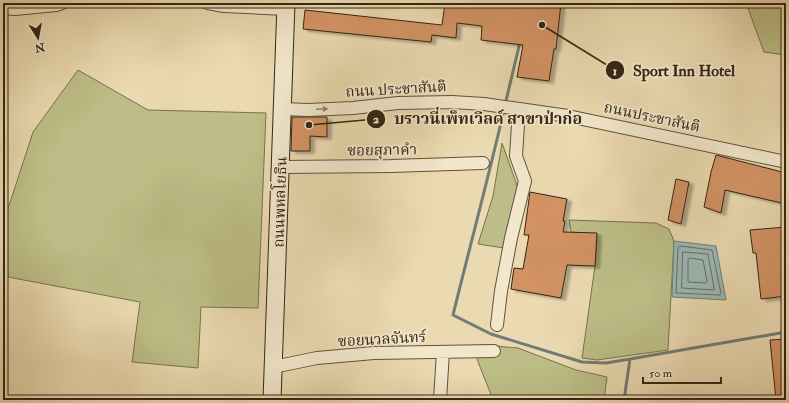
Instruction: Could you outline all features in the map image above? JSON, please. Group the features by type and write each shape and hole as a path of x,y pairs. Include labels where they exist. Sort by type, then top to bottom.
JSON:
{"main road":[{"name":"ถนนพหลโยธิน","path":"272,400 286,6"}],"street":[{"path":"3,8 15,9 56,5 62,3"},
{"path":"208,3 224,6 286,6"},
{"name":"ถนน ประชาสันติ","path":"283,109 308,110 353,108 398,103 452,102 510,108"},
{"path":"497,325 501,291 524,181 516,156 510,108"},
{"name":"ถนนประชาสันติ","path":"510,108 568,116 786,162"},
{"name":"ซอยสุภาคำ","path":"281,167 483,163"},
{"name":"ซอยนวลจันทร์","path":"273,367 317,358 374,353 494,351"},
{"path":"440,400 443,352"}],"green space":[{"path":"746,3 786,3 786,55 764,52"},
{"path":"78,70 148,110 266,113 258,308 201,307 198,368 132,362 140,302 8,277 5,218 33,132"},
{"path":"502,143 518,188 504,248 478,244 493,196"},
{"path":"569,220 656,223 669,229 674,241 668,350 597,360 582,358 595,266 597,234 571,232"},
{"path":"484,345 518,348 576,370 607,377 604,400 493,400 477,359"}],"water":[{"path":"674,241 716,246 726,300 672,297"}],"building":[{"path":"445,3 561,3 556,49 554,49 549,81 517,77 523,45 481,40 482,26 457,23 456,38 432,35 431,42 303,29 305,10 442,25"},
{"path":"292,117 327,117 327,137 310,136 310,151 291,151"},
{"path":"716,155 786,173 786,204 725,190 721,213 704,207"},
{"path":"676,179 689,182 681,224 668,220"},
{"path":"530,192 567,199 563,221 565,221 563,232 597,233 595,266 567,265 561,298 511,289 514,268 523,269 529,235 524,235"},
{"path":"786,227 786,296 761,299 756,253 753,253 750,230"},
{"path":"786,339 786,400 776,400 770,340"}],"waterway":[{"path":"505,105 520,42"},
{"path":"504,110 453,315 491,334 582,362 606,363 630,359"},
{"path":"624,400 630,359 786,332"}],"place":[{"name":"Sport Inn Hotel","path":"542,25"},
{"name":"บราวนี่เพ็ทเวิลด์ สาขาป่าก่อ","path":"309,125"}]}
